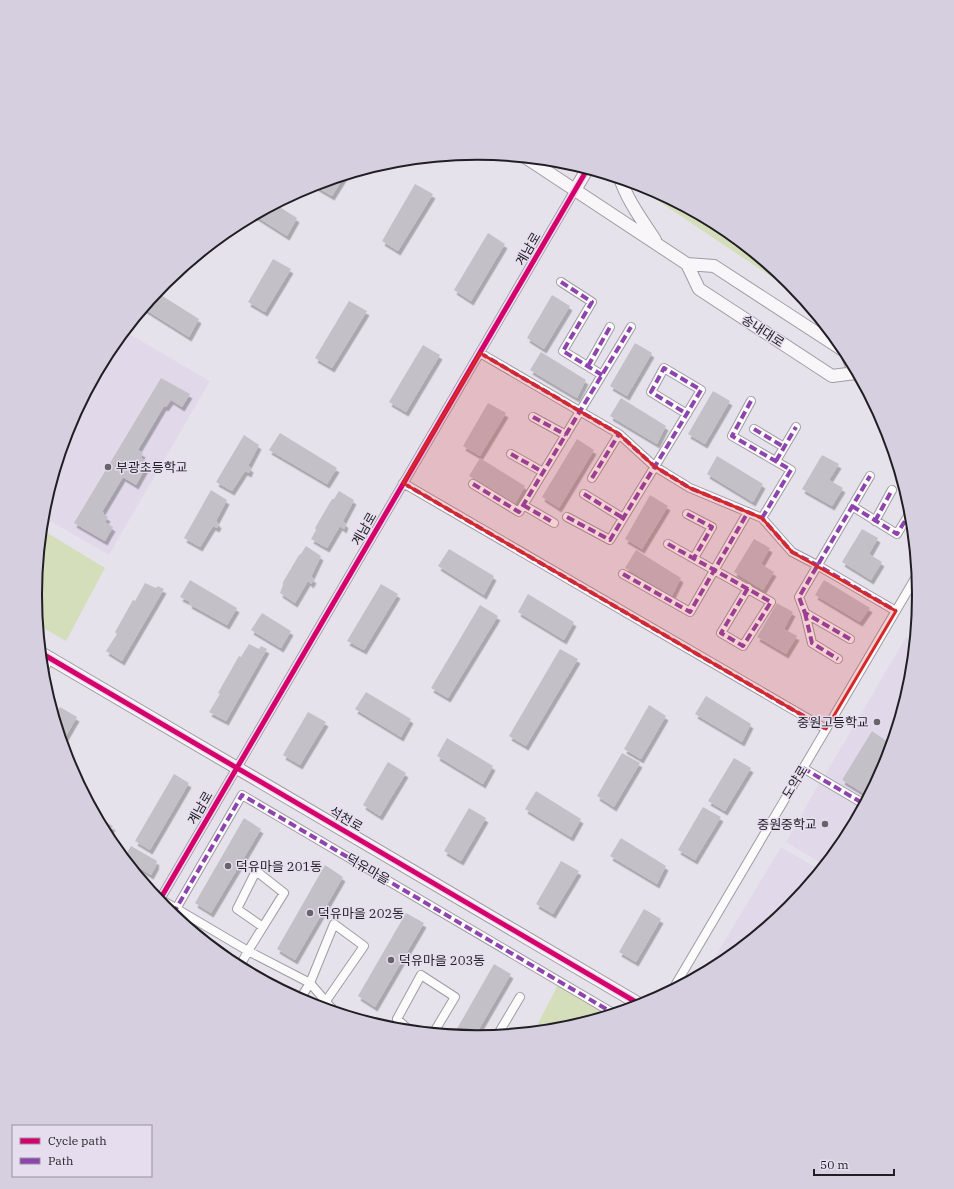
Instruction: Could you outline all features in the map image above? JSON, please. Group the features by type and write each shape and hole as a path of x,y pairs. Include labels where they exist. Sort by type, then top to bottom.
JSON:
{"street":[{"name":"송내대로","path":"534,163 687,264 699,289 832,376 853,375"},
{"name":"계남로","path":"163,895 585,173"},
{"path":"624,186 636,211 658,244"},
{"name":"송내대로","path":"687,264 714,266 831,342"},
{"path":"561,282 592,302 563,351 602,375"},
{"path":"588,366 610,327"},
{"path":"473,484 519,512 631,327"},
{"path":"480,353 619,434 654,466 690,488 762,518 792,552 896,611"},
{"path":"567,517 610,540 654,466 687,414 701,390 664,368 651,392 687,414"},
{"path":"752,401 732,436 790,470 762,518"},
{"path":"533,417 566,435"},
{"path":"776,461 796,426"},
{"path":"754,429 784,447"},
{"path":"592,478 619,434"},
{"path":"511,454 543,472"},
{"path":"838,659 812,643 805,613 799,597 870,476"},
{"path":"404,483 826,728"},
{"path":"875,520 892,490"},
{"path":"584,494 623,518"},
{"path":"524,505 554,523"},
{"path":"852,506 897,534 905,520"},
{"path":"624,574 690,612 748,512"},
{"path":"687,514 712,527 694,558"},
{"path":"668,544 748,588 771,602 743,646 721,633 748,588"},
{"name":"도약로","path":"678,980 912,584"},
{"path":"805,613 850,639"},
{"name":"석천로","path":"47,655 633,1000"},
{"path":"803,768 860,801"},
{"name":"덕유마을","path":"176,909 242,795 607,1009"},
{"path":"243,961 284,893 256,871 238,909 262,928"},
{"path":"183,915 310,983 326,1001 364,946 334,924 310,983 304,993"},
{"path":"401,1023 397,1019 421,976 455,997 437,1028"},
{"path":"501,1029 520,997"}],"highlighted area":[{"path":"480,353 619,434 654,466 690,488 762,518 792,552 896,611 826,729 403,483"}],"shaded area":[{"name":"부광초등학교","path":"129,334 210,381 109,555 49,520 57,482 75,428 100,377"},
{"name":"중원고등학교","path":"906,637 909,639 908,651 904,679 897,707 879,761 862,797 825,775"},
{"name":"중원중학교","path":"820,782 858,805 839,836 819,862 786,842"},
{"path":"781,847 815,867 785,902 764,922 742,940 713,959"}],"green space":[{"path":"652,197 669,204 719,233 742,249 781,283"},
{"path":"47,533 105,568 66,641 44,628 42,594"},
{"path":"558,985 601,1011 590,1015 537,1025"}],"building":[{"path":"341,182 332,196 321,189"},
{"path":"415,184 433,194 398,251 382,241"},
{"path":"280,207 297,218 287,236 259,218"},
{"path":"488,233 505,244 471,301 454,290"},
{"path":"273,259 291,269 265,312 248,302"},
{"path":"161,295 199,319 189,337 148,311"},
{"path":"552,295 570,306 544,349 527,338"},
{"path":"349,301 367,311 332,368 315,358"},
{"path":"635,343 652,353 627,396 610,386"},
{"path":"423,345 440,355 406,412 389,402"},
{"path":"541,352 586,380 577,398 530,370"},
{"name":"부광초등학교","path":"161,378 190,394 182,407 171,400 166,407 164,406 138,450 143,453 141,458 149,462 136,485 123,477 102,512 108,517 105,522 113,527 105,541 74,523"},
{"path":"713,391 730,401 705,444 688,434"},
{"path":"621,398 666,426 657,444 610,416"},
{"path":"488,403 506,413 480,456 463,446"},
{"path":"280,433 337,468 327,484 269,450"},
{"path":"244,435 259,445 248,466 251,468 249,473 245,471 232,491 216,482"},
{"path":"577,439 594,450 559,508 542,497"},
{"path":"822,455 839,464 829,480 843,488 832,506 802,489"},
{"path":"717,456 763,484 753,502 707,474"},
{"path":"480,458 525,486 515,504 469,476"},
{"path":"211,490 227,500 216,521 219,524 217,528 213,526 200,547 184,538"},
{"path":"339,491 354,500 343,521 346,524 344,529 340,526 327,548 311,539 316,530 315,528 332,499 334,499"},
{"path":"650,495 668,506 642,549 625,539"},
{"path":"862,529 878,538 869,554 882,562 871,580 842,562"},
{"path":"754,539 770,548 761,564 774,572 763,590 734,572"},
{"path":"306,546 321,556 311,577 314,579 311,584 308,581 295,603 280,593 283,582"},
{"path":"449,549 494,576 484,595 438,566"},
{"path":"636,550 681,578 672,596 625,568"},
{"path":"190,580 237,608 227,625 189,604 190,602 180,597"},
{"path":"824,580 870,608 860,622 815,595"},
{"path":"145,583 156,588 158,586 164,589 122,661 106,651 117,634 115,632 133,600 135,601"},
{"path":"381,584 398,594 364,650 347,641"},
{"path":"528,594 574,622 564,640 518,612"},
{"path":"777,603 793,612 784,629 797,636 786,654 757,637"},
{"path":"480,605 498,616 448,698 431,688"},
{"path":"262,613 291,631 281,648 251,630"},
{"path":"249,644 259,649 261,646 267,649 226,721 209,712 239,656 241,657"},
{"path":"560,649 578,659 526,746 509,736"},
{"path":"366,692 411,719 401,737 355,709"},
{"path":"706,696 751,724 742,742 695,714"},
{"path":"649,705 666,716 641,759 624,749"},
{"path":"60,707 77,717 66,736 65,734 58,710"},
{"path":"308,712 326,722 300,765 283,755"},
{"path":"872,731 886,741 864,793 842,780"},
{"path":"447,738 493,766 483,784 437,756"},
{"path":"622,753 640,763 614,807 597,796"},
{"path":"734,758 751,768 725,811 708,801"},
{"path":"388,762 406,773 380,816 363,805"},
{"path":"174,774 189,783 150,850 135,841"},
{"path":"536,791 581,819 571,837 525,809"},
{"path":"703,807 721,817 695,860 678,850"},
{"path":"469,808 486,818 461,861 444,851"},
{"name":"덕유마을 201동","path":"244,818 261,829 211,913 195,903"},
{"path":"106,822 113,826 111,829"},
{"path":"621,838 666,866 657,884 610,856"},
{"path":"131,846 157,861 151,875 139,867 127,853"},
{"path":"561,861 579,871 553,914 536,904"},
{"name":"덕유마을 202동","path":"325,865 343,877 295,960 277,949"},
{"path":"644,909 661,919 636,962 619,952"},
{"name":"덕유마을 203동","path":"406,913 424,923 375,1007 358,996"},
{"path":"494,964 511,974 479,1030 457,1029"}],"marked path":[{"path":"561,282 592,302 563,351 602,375"},
{"path":"588,366 610,327"},
{"path":"473,484 519,512 631,327"},
{"path":"480,353 619,434 654,466 690,488 762,518 792,552 896,611"},
{"path":"567,517 610,540 678,428 690,409 701,390 664,368 651,392 687,414"},
{"path":"751,401 732,436 791,470 762,518"},
{"path":"533,417 566,435"},
{"path":"776,461 796,427"},
{"path":"754,429 784,447"},
{"path":"592,478 619,434"},
{"path":"511,454 543,472"},
{"path":"850,639 805,613 799,597 870,476"},
{"path":"403,483 826,729"},
{"path":"875,521 892,490"},
{"path":"584,494 623,518"},
{"path":"523,505 554,523"},
{"path":"852,506 897,534 905,520"},
{"path":"623,574 690,612 748,512"},
{"path":"687,514 712,527 694,558"},
{"path":"668,544 771,602 743,646 721,633 748,588"},
{"path":"805,613 812,643 838,659"},
{"path":"48,662 50,658"},
{"path":"803,768 860,801"},
{"path":"176,909 242,795 607,1009"}],"cycle path":[{"path":"163,895 585,173"},
{"path":"47,656 633,1000"}],"place":[{"name":"부광초등학교","path":"108,467"},
{"name":"중원고등학교","path":"877,722"},
{"name":"중원중학교","path":"825,824"},
{"name":"덕유마을 201동","path":"228,866"},
{"name":"덕유마을 202동","path":"310,913"},
{"name":"덕유마을 203동","path":"391,960"}]}
